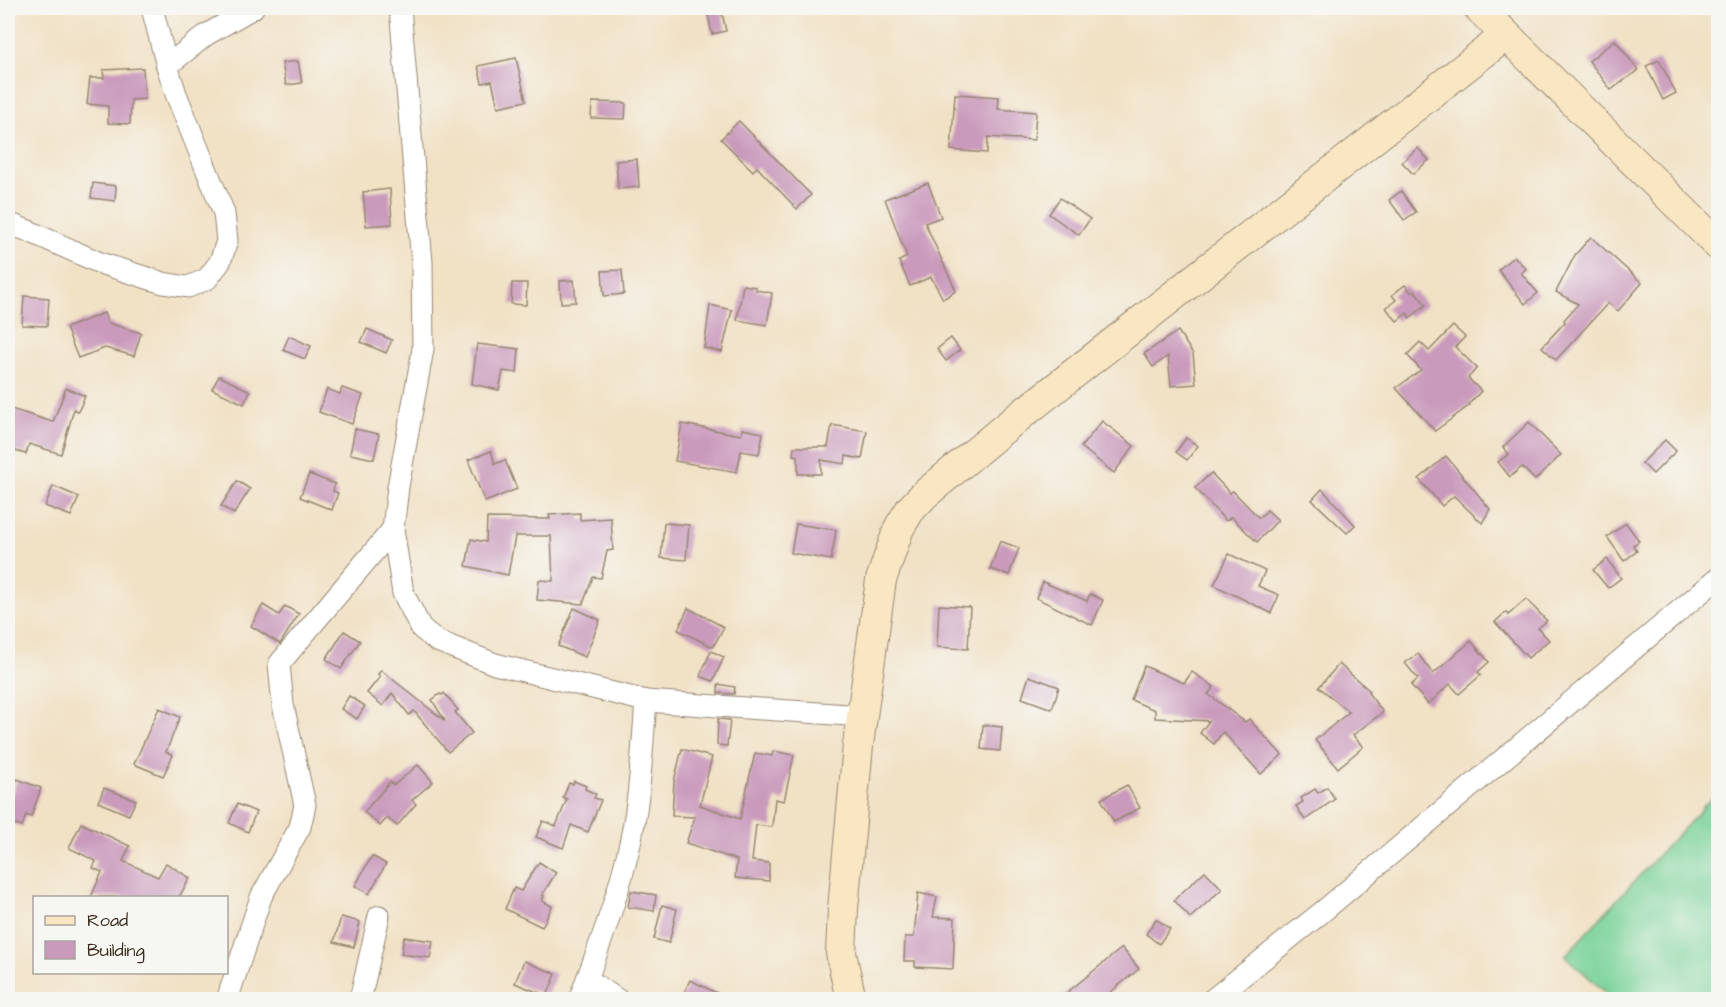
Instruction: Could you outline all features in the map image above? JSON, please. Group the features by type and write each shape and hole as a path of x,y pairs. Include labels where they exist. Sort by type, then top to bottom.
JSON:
{"street":[{"path":"8,223 32,231 100,263 163,283 188,286 207,279 220,262 227,241 224,213 176,94 152,8"},
{"path":"167,66 206,35 254,8"},
{"path":"400,8 422,262 423,349 398,487 393,529 403,593 421,628 437,641 495,664 646,701 862,716"},
{"path":"1479,8 1719,245"},
{"path":"851,999 841,953 843,909 862,716 881,580 899,528 910,510 924,495 1026,411 1505,36"},
{"path":"227,999 261,897 300,827 305,805 283,705 279,664 393,529"},
{"path":"1212,999 1321,914 1719,578"},
{"path":"579,999 604,934 629,850 637,800 646,701"},
{"path":"360,999 379,916"},
{"path":"587,979 618,999"}],"green space":[{"path":"1718,791 1718,999 1613,999 1565,956"}],"building":[{"path":"721,8 726,31 712,34 707,10"},
{"path":"1615,40 1638,70 1611,90 1589,61"},
{"path":"516,58 526,101 498,107 492,81 482,83 478,66"},
{"path":"1659,60 1676,93 1663,100 1646,66"},
{"path":"298,61 302,83 286,85 282,63"},
{"path":"143,68 145,99 131,100 130,124 108,123 108,106 87,104 90,78 104,78 103,70"},
{"path":"955,94 999,97 998,109 1036,112 1034,140 988,137 987,153 951,150"},
{"path":"592,102 626,103 625,119 591,118"},
{"path":"739,121 811,195 797,209 757,167 753,171 721,139"},
{"path":"1418,148 1429,160 1413,174 1402,162"},
{"path":"637,159 639,187 618,189 616,161"},
{"path":"93,183 116,186 115,201 91,198"},
{"path":"928,183 941,217 925,223 956,291 943,299 931,277 910,286 899,261 907,257 885,199"},
{"path":"390,189 392,224 366,226 363,192"},
{"path":"1401,191 1416,212 1404,220 1389,200"},
{"path":"1060,198 1090,219 1079,235 1049,214"},
{"path":"1591,237 1642,283 1618,311 1608,303 1556,360 1542,347 1578,304 1556,292 1575,255"},
{"path":"1514,256 1526,269 1521,273 1538,293 1525,304 1498,270"},
{"path":"622,270 624,294 604,296 602,271"},
{"path":"574,280 576,302 561,303 560,281"},
{"path":"512,283 527,283 526,305 511,304"},
{"path":"743,285 772,293 767,325 737,320"},
{"path":"1405,285 1412,293 1415,291 1426,305 1410,318 1407,313 1397,321 1386,308 1396,300 1392,295"},
{"path":"24,296 49,298 47,326 22,325"},
{"path":"710,305 732,310 722,352 704,348"},
{"path":"104,313 108,323 141,333 134,356 105,348 78,358 66,328"},
{"path":"1453,326 1465,337 1455,347 1477,368 1468,378 1481,391 1470,405 1435,431 1396,388 1421,370 1407,355 1420,342 1429,351"},
{"path":"367,329 392,340 386,353 361,342"},
{"path":"1178,331 1193,354 1196,384 1171,386 1168,356 1153,367 1144,354"},
{"path":"289,336 311,346 305,359 283,350"},
{"path":"951,338 960,350 946,361 937,349"},
{"path":"477,344 519,349 517,373 503,371 499,390 472,384"},
{"path":"219,376 250,391 244,404 212,389"},
{"path":"66,388 85,396 78,412 74,409 61,454 29,444 26,454 8,449 8,408 53,422"},
{"path":"342,388 363,395 352,424 319,412 327,389 340,394"},
{"path":"1102,421 1134,446 1114,473 1081,447"},
{"path":"1529,422 1561,455 1535,480 1522,467 1510,477 1498,462 1509,454 1503,447"},
{"path":"682,424 741,435 742,429 763,433 759,454 741,451 737,472 675,461"},
{"path":"832,425 867,431 862,459 846,456 845,464 821,460 821,474 798,474 798,456 793,455 794,447 828,447"},
{"path":"355,429 379,434 374,459 350,454"},
{"path":"1186,438 1198,446 1187,460 1176,452"},
{"path":"1665,440 1676,451 1653,474 1642,463"},
{"path":"491,451 495,464 505,460 517,489 485,502 468,460"},
{"path":"1446,456 1490,509 1482,523 1454,496 1442,506 1419,479"},
{"path":"1211,473 1230,493 1233,491 1259,518 1267,510 1278,520 1257,542 1231,517 1226,521 1195,488"},
{"path":"309,474 335,484 333,491 338,493 332,510 300,497"},
{"path":"237,481 250,489 234,514 221,506"},
{"path":"53,486 79,497 71,516 45,506"},
{"path":"1322,489 1355,525 1347,533 1312,500"},
{"path":"580,513 580,520 611,518 613,550 607,551 601,578 593,577 583,604 537,600 539,580 553,581 551,536 515,536 508,575 466,566 471,539 486,542 487,518 550,519 549,515"},
{"path":"664,523 689,525 686,560 661,558"},
{"path":"1626,523 1639,541 1633,545 1637,551 1624,561 1607,537"},
{"path":"796,524 836,530 831,560 791,553"},
{"path":"1000,541 1019,548 1009,575 990,569"},
{"path":"1229,554 1265,571 1258,586 1279,595 1271,613 1214,585"},
{"path":"1607,559 1621,578 1608,588 1593,570"},
{"path":"1043,582 1087,601 1090,594 1103,600 1092,625 1036,598"},
{"path":"1526,599 1547,621 1538,628 1549,640 1528,658 1495,622 1506,612 1508,615"},
{"path":"263,605 279,615 285,606 299,614 280,644 251,626"},
{"path":"939,605 970,607 968,649 937,647"},
{"path":"574,608 600,620 585,657 558,646"},
{"path":"688,608 724,627 713,647 678,630"},
{"path":"344,631 360,641 341,669 326,659"},
{"path":"1471,641 1489,662 1478,672 1481,675 1459,694 1450,684 1428,704 1411,685 1418,679 1405,663 1418,654 1433,674"},
{"path":"711,651 724,657 713,681 700,676"},
{"path":"1339,664 1370,691 1368,693 1383,712 1353,735 1363,747 1338,768 1315,740 1349,712 1319,687"},
{"path":"1144,666 1184,683 1192,672 1214,687 1208,694 1245,722 1249,719 1282,755 1261,774 1223,732 1214,744 1200,733 1209,721 1155,718 1155,710 1131,700"},
{"path":"381,670 445,721 432,700 444,693 458,710 455,712 472,733 448,752 414,711 409,715 392,693 383,706 367,693 380,677 378,674"},
{"path":"1029,676 1059,687 1052,709 1022,698"},
{"path":"718,684 735,687 734,694 718,693"},
{"path":"349,696 365,706 357,719 341,709"},
{"path":"159,708 180,717 166,752 173,755 163,776 134,764"},
{"path":"718,719 730,720 727,746 717,745"},
{"path":"983,725 1002,727 1000,751 981,749"},
{"path":"682,749 712,757 700,805 740,819 755,753 772,756 773,751 794,755 784,801 775,799 772,827 756,825 752,861 769,863 769,881 735,878 737,860 686,843 695,817 672,816 674,781"},
{"path":"418,765 433,782 412,800 416,804 397,826 387,818 380,826 364,812 390,782 394,785"},
{"path":"17,779 41,788 31,817 26,815 22,827 8,822 8,805"},
{"path":"574,781 586,786 585,789 596,794 594,798 601,800 588,832 571,825 563,848 536,837 543,821 556,826 567,799 563,798 569,783 573,784"},
{"path":"1127,785 1140,808 1114,822 1101,799"},
{"path":"1327,787 1335,799 1305,820 1296,806 1303,802 1301,798 1315,789 1318,793"},
{"path":"104,788 136,800 129,815 98,802"},
{"path":"237,804 256,812 248,832 229,823"},
{"path":"81,823 130,846 123,861 158,877 166,863 190,878 180,896 91,896 102,872 93,868 96,861 69,848"},
{"path":"372,856 386,864 369,894 355,886"},
{"path":"539,862 556,873 542,895 544,896 542,901 552,906 542,927 505,909 514,888 521,891"},
{"path":"1205,871 1222,889 1190,918 1174,900"},
{"path":"631,891 656,895 654,911 628,907"},
{"path":"918,893 937,897 933,917 955,918 953,969 915,967 915,961 904,961 905,937 914,937"},
{"path":"662,905 677,909 669,943 654,939"},
{"path":"341,917 360,922 354,947 334,942"},
{"path":"1156,919 1170,929 1159,944 1146,934"},
{"path":"404,937 433,941 430,958 401,954"},
{"path":"1122,948 1139,969 1102,999 1059,999"},
{"path":"524,961 556,974 547,996 515,983"},
{"path":"690,980 729,999 681,999"}]}
